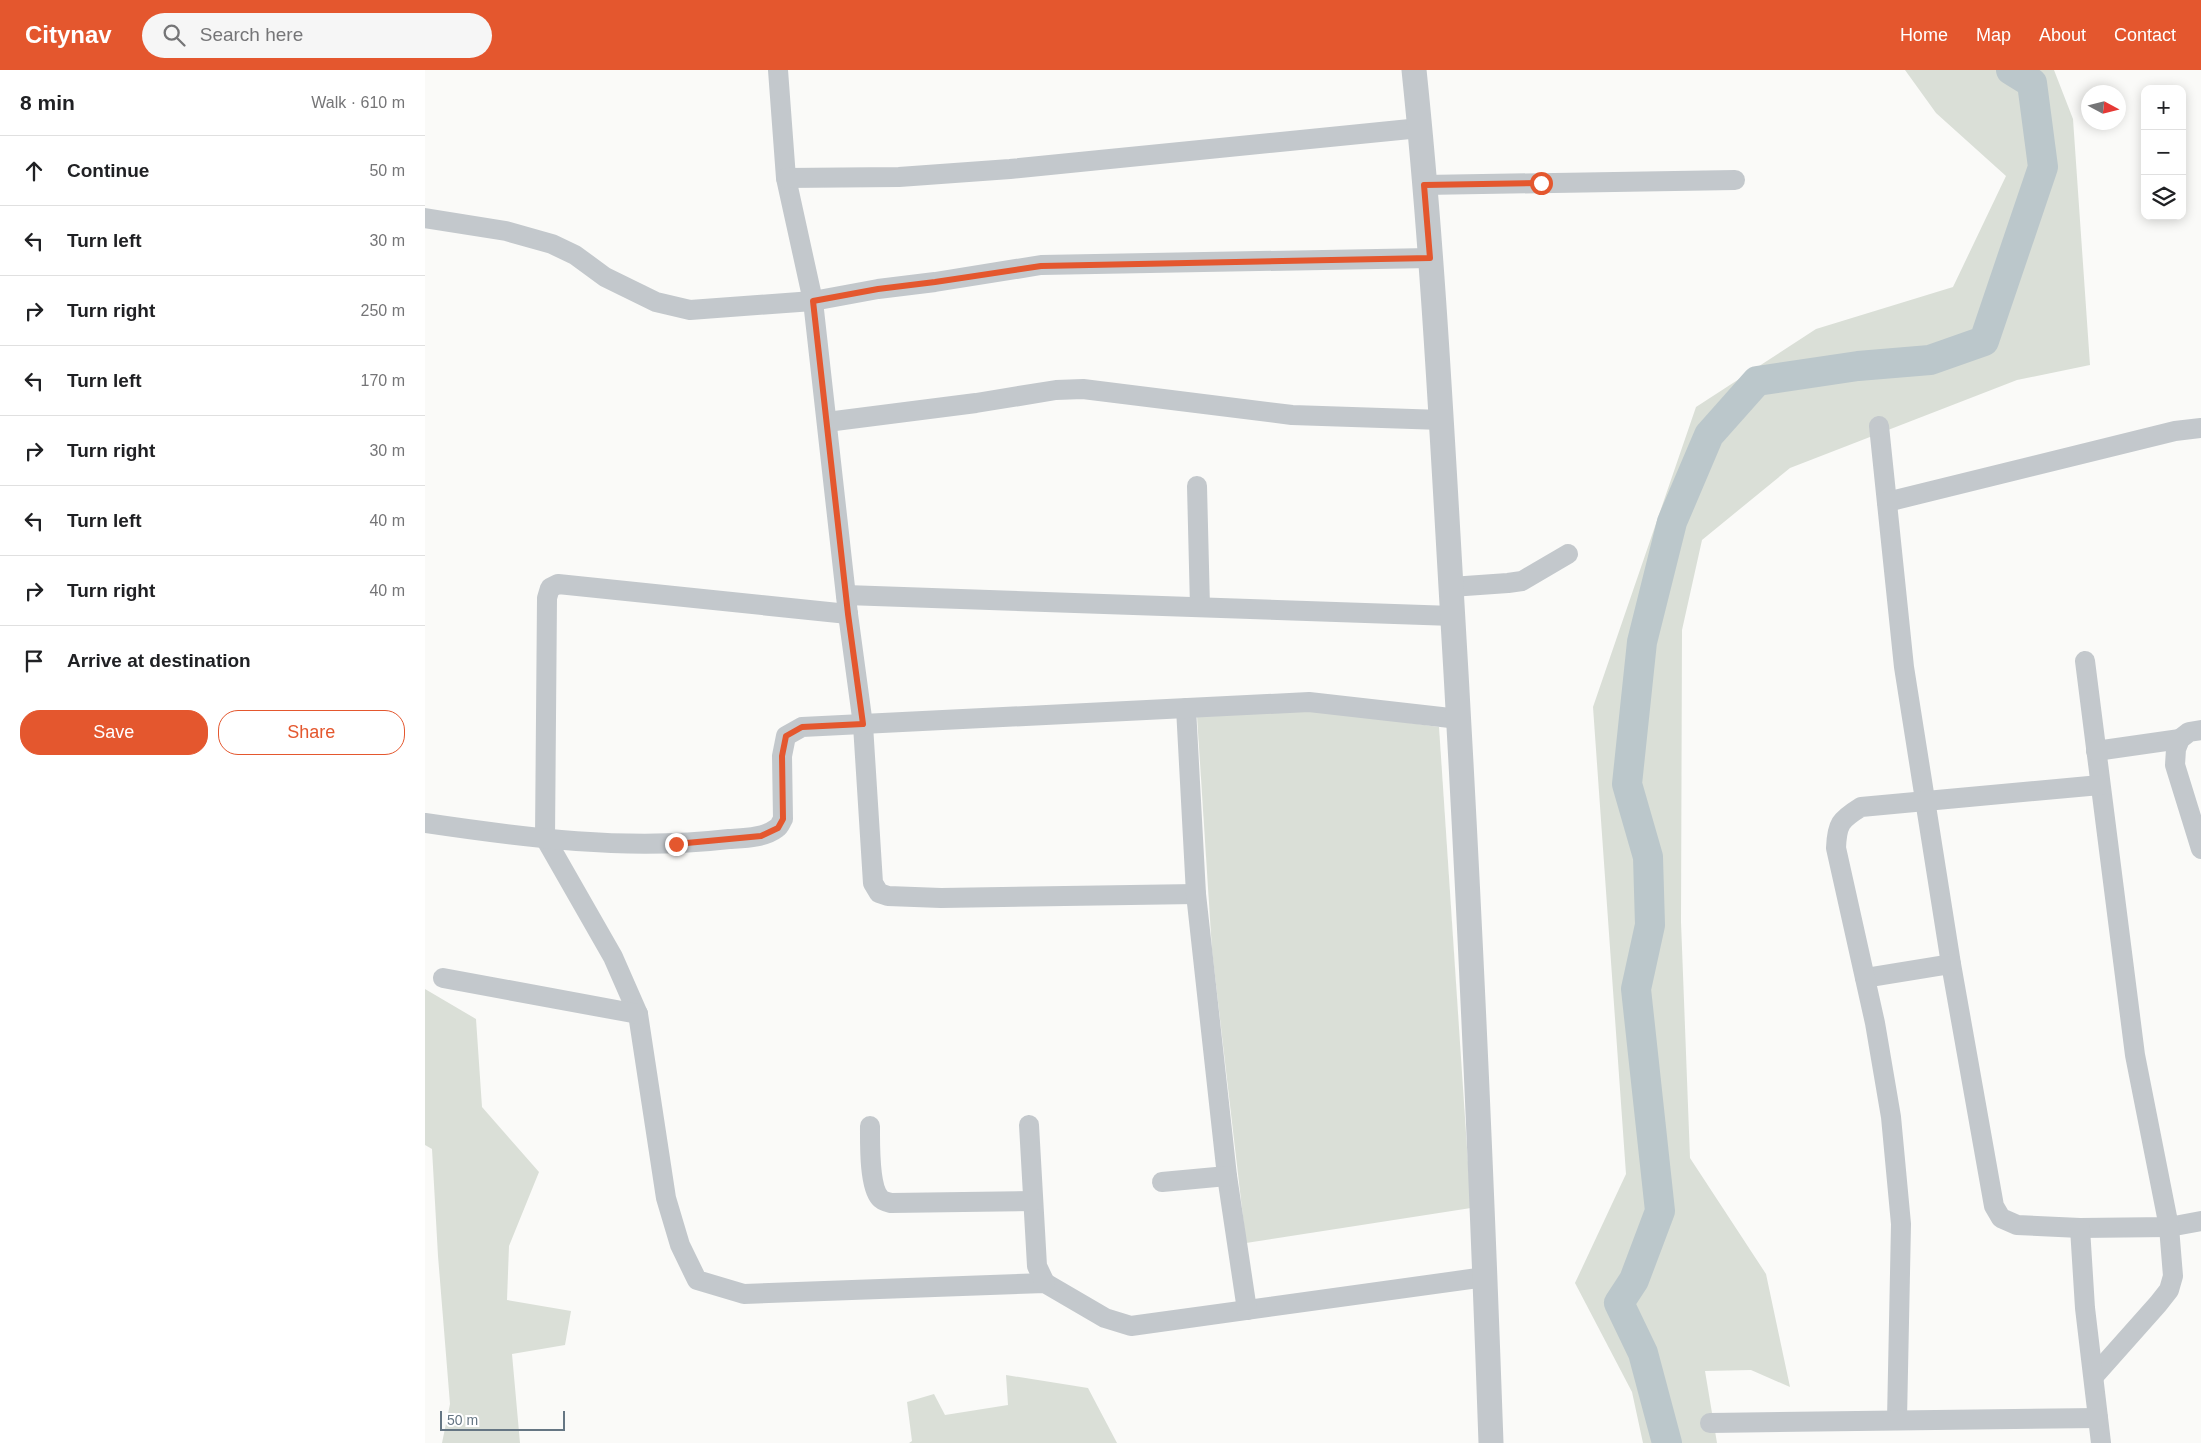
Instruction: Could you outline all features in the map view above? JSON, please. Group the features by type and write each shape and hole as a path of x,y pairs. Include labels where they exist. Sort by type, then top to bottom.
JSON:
{"street":[{"path":"778,70 786,178 813,301 848,614 863,724 873,883 879,893 888,896 941,898 1196,894"},
{"path":"1414,70 1442,420 1459,719 1491,1443"},
{"path":"786,178 899,177 1001,170 1420,128"},
{"path":"1424,185 1735,180"},
{"path":"425,218 506,231 552,244 575,255 605,277 647,298 690,310 813,301 878,289 1041,266 1430,258"},
{"path":"827,422 976,404 1056,390 1083,389 1292,414 1442,420"},
{"path":"1879,426 1904,666 1924,802 1994,1206 2001,1218 2017,1225 2080,1228 2169,1227 2201,1221"},
{"path":"1887,502 2175,430 2201,428"},
{"path":"1197,486 1200,607"},
{"path":"1451,587 1508,584 1522,581 1568,554"},
{"path":"848,614 558,584 550,588 547,598 545,838 613,957 639,1014 666,1198 680,1245 697,1280 744,1294 1045,1283 1105,1318 1131,1326 1485,1277"},
{"path":"846,595 1453,616"},
{"path":"2085,661 2135,1055 2169,1227 2173,1276 2169,1290 2093,1376"},
{"path":"425,823 545,838 624,845 693,844 761,836 778,828 783,819 782,756 786,736 802,727 1309,702 1459,719"},
{"path":"1186,708 1196,894 1227,1176 1247,1310"},
{"path":"2096,751 2180,739 2189,732 2201,730"},
{"path":"2180,739 2176,749 2175,765 2201,849"},
{"path":"1897,1420 1901,1224 1891,1117 1875,1023 1835,848 1837,828 1844,818 1861,807 2100,785"},
{"path":"1865,978 1951,964"},
{"path":"443,978 639,1014"},
{"path":"1029,1125 1037,1266 1045,1283"},
{"path":"870,1126 871,1168 877,1193 881,1200 891,1203 1033,1201"},
{"path":"1162,1182 1227,1176"},
{"path":"2080,1228 2085,1308 2101,1443"},
{"path":"1711,1422 2099,1418"}],"shaded area":[{"path":"1905,70 2054,70 2073,119 2090,365 2017,380 1790,468 1702,540 1682,630 1681,922 1690,1158 1766,1274 1790,1387 1751,1370 1705,1371 1717,1443 1643,1443 1632,1392 1575,1283 1626,1174 1593,707 1696,407 1816,329 1953,287 2006,176 1936,113"},
{"path":"1308,709 1439,727 1471,1208 1246,1243 1212,950 1197,716"},
{"path":"425,989 476,1019 482,1107 539,1172 509,1246 507,1300 571,1311 565,1345 512,1354 520,1443 442,1443 450,1404 438,1256 432,1149 425,1145"},
{"path":"1006,1375 1088,1388 1117,1443 909,1443 912,1441 907,1402 934,1394 945,1415 1008,1405"}],"waterway":[{"path":"1667,1443 1643,1353 1619,1303 1634,1280 1660,1211 1636,989 1650,925 1648,857 1627,784 1642,642 1672,522 1709,435 1757,381 1858,366 1930,360 1984,341 2043,167 2032,83 2011,70"}],"route":[{"path":"676,844 693,844 761,836 778,828 783,819 782,756 786,736 802,727 863,724 848,614 813,301 878,289 1041,266 1094,263 1208,263 1430,258 1424,185 1541,183"}]}
